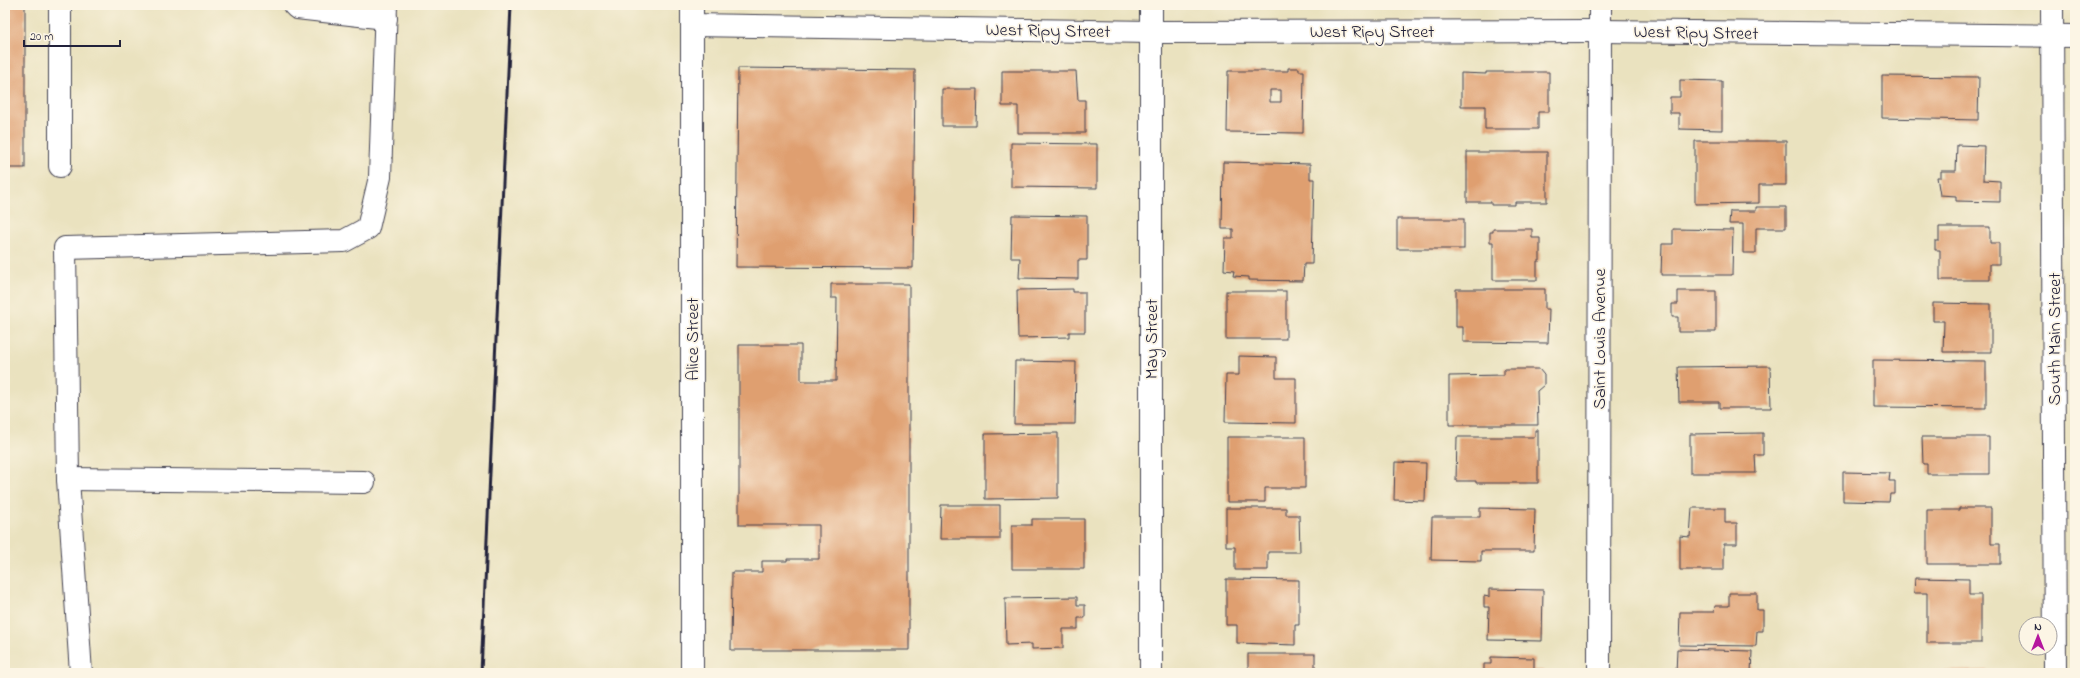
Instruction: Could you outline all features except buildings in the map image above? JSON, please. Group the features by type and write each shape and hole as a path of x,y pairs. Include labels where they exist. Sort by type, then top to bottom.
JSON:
{"street":[{"path":"60,5 60,166"},
{"path":"82,673 68,479 65,248 324,243 344,241 368,228 380,177 386,11 297,8 294,5"},
{"name":"May Street","path":"1151,5 1151,673"},
{"name":"Saint Louis Avenue","path":"1599,673 1600,5"},
{"name":"South Main Street","path":"2052,5 2055,673"},
{"name":"West Ripy Street","path":"692,15 1151,32 1600,30 2075,36"},
{"name":"Alice Street","path":"692,15 692,673"},
{"path":"68,479 364,482"}],"railway":[{"path":"481,673 511,5"}]}
